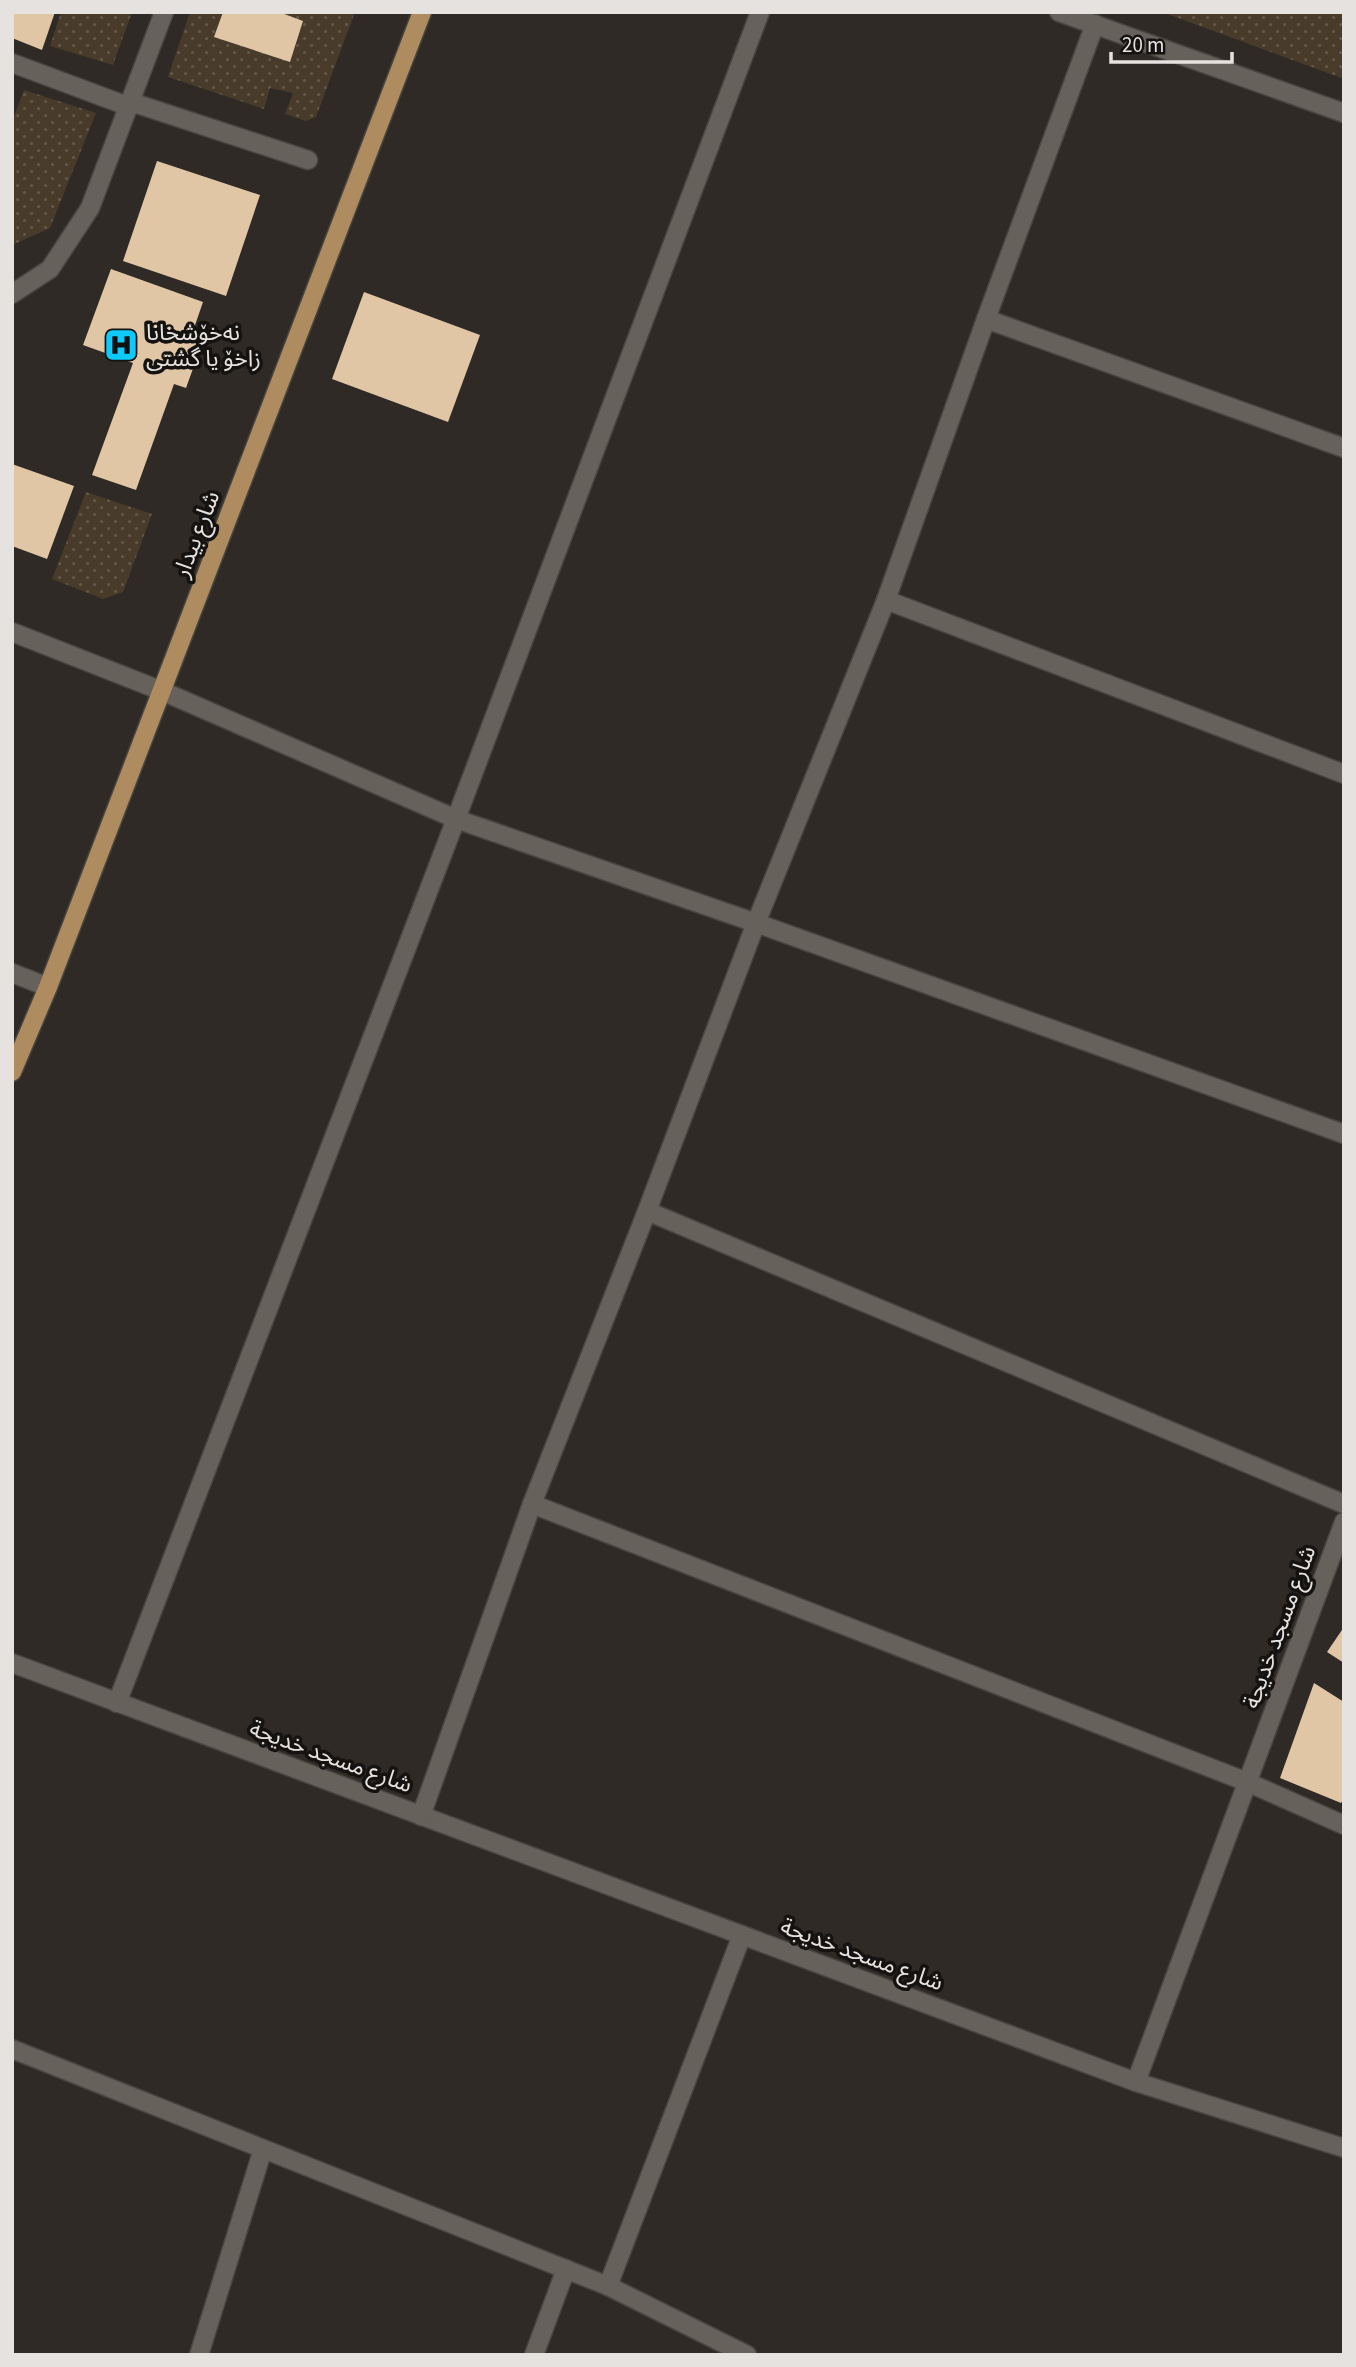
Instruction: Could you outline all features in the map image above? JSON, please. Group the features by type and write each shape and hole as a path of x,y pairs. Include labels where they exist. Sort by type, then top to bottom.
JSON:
{"main road":[{"name":"شارع بيدار","path":"12,1072 48,987 422,12"}],"street":[{"path":"12,295 50,269 90,208 164,12"},
{"path":"117,1703 456,819 760,12"},
{"path":"1059,12 1344,113"},
{"path":"421,1816 532,1504 756,923 886,600 1095,24"},
{"path":"12,63 130,104 308,160"},
{"path":"986,319 1344,448"},
{"path":"886,600 1344,774"},
{"path":"12,632 162,691 456,819 756,923 1344,1134"},
{"path":"12,973 48,987"},
{"path":"647,1211 1344,1504"},
{"path":"532,1504 1247,1782 1344,1825"},
{"name":"شارع مسجد خديجة","path":"12,1664 1136,2082 1344,1522"},
{"path":"608,2286 742,1935"},
{"path":"12,2049 608,2286 747,2355"},
{"path":"1136,2082 1344,2148"},
{"path":"199,2355 263,2149"},
{"path":"534,2355 566,2269"}],"shaded area":[{"path":"61,12 132,12 113,65 50,46"},
{"path":"190,12 355,12 316,117 306,121 285,114 293,93 270,88 264,109 168,77"},
{"path":"1162,12 1344,12 1344,79"},
{"path":"24,90 96,113 50,228 12,245 12,121"},
{"path":"86,492 152,514 123,592 103,599 52,579"}],"building":[{"path":"12,12 55,12 42,50 12,38"},
{"path":"223,12 279,12 303,21 290,62 214,37"},
{"path":"157,161 260,195 226,296 123,261"},
{"path":"111,269 203,302 192,334 204,338 186,388 174,384 136,490 92,475 133,363 83,345"},
{"path":"364,292 480,335 448,422 332,379"},
{"path":"12,464 74,486 47,559 12,546"},
{"path":"1344,1627 1344,1663 1327,1652"},
{"path":"1314,1683 1344,1702 1344,1799 1341,1803 1280,1778"}],"place":[{"name":"نەخۆشخانا زاخۆ یا گشتی","path":"121,345"}]}
